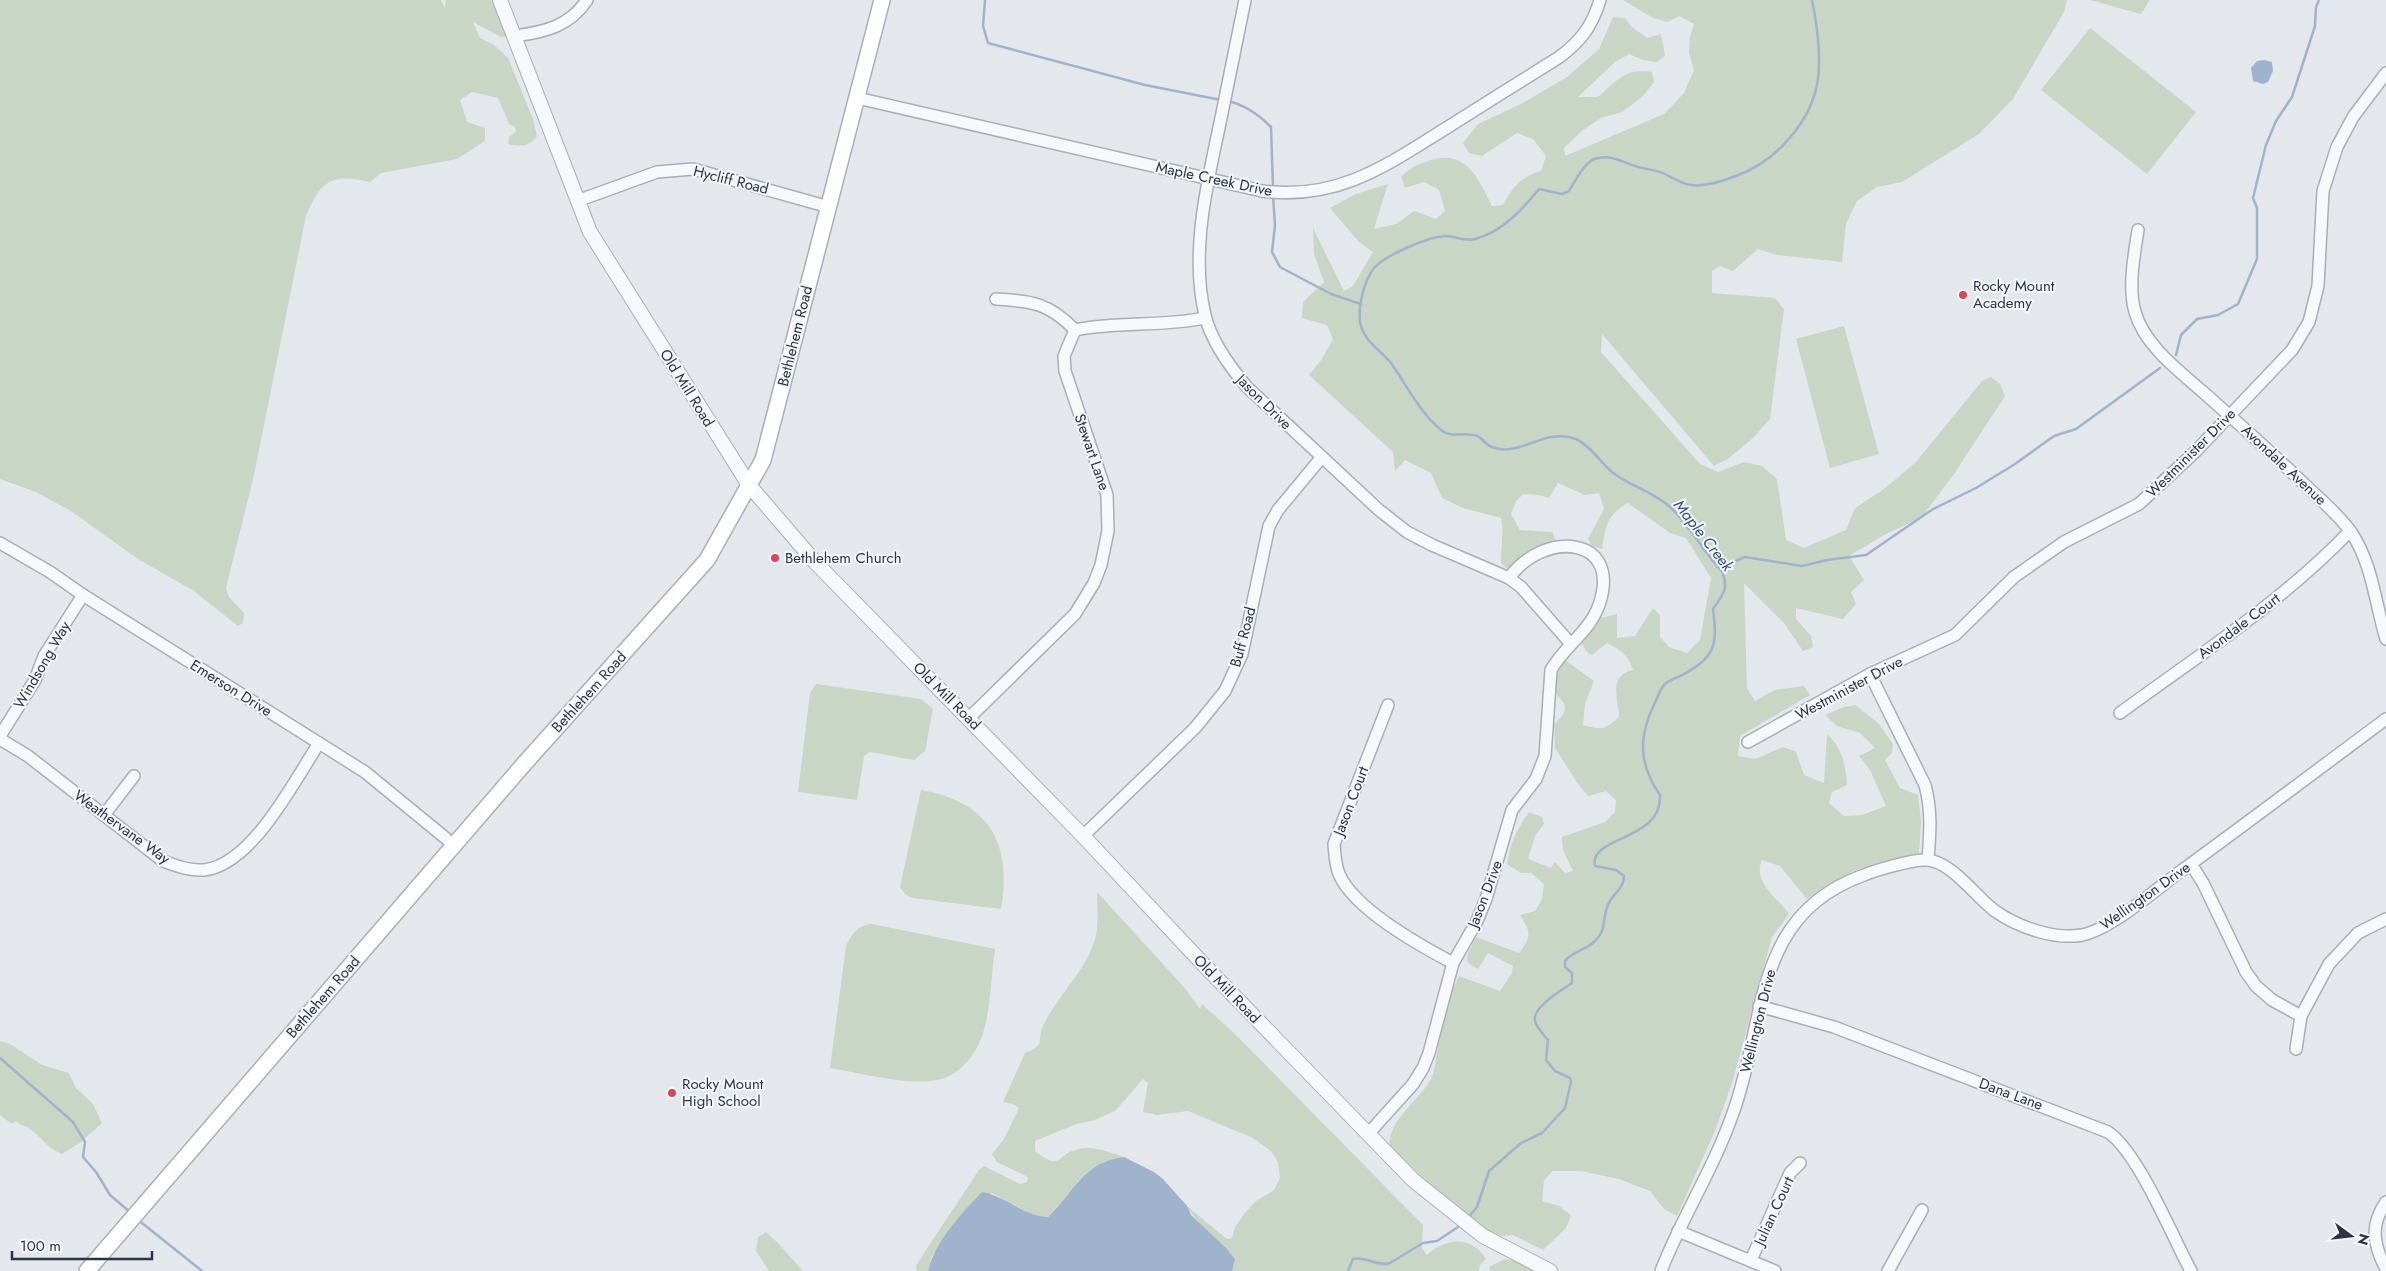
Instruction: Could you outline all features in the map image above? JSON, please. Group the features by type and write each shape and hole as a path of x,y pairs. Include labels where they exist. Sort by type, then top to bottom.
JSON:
{"main road":[{"name":"Bethlehem Road","path":"87,1271 454,845 707,560 763,460 882,0"}],"street":[{"name":"Old Mill Road","path":"500,0 590,232 620,283 749,485 816,562 1083,836 1284,1048 1413,1180 1444,1207 1484,1236 1550,1271"},
{"path":"515,36 548,30 561,25 580,11 587,0"},
{"name":"Jason Drive","path":"1245,0 1208,178 1199,258 1200,288 1205,318 1231,368 1247,388 1378,510 1407,532 1457,557 1509,578 1521,587 1570,644"},
{"name":"Maple Creek Drive","path":"857,98 1262,191 1292,193 1341,185 1375,172 1575,46 1592,23 1600,0"},
{"name":"Westminister Drive","path":"1748,742 1870,674 1955,635 2014,576 2064,542 2139,504 2174,474 2230,416 2292,350 2309,322 2318,286 2323,191 2337,147 2353,117 2386,73"},
{"name":"Hycliff Road","path":"577,201 657,172 693,169 829,207"},
{"name":"Avondale Avenue","path":"2138,230 2132,292 2138,323 2144,334 2173,366 2334,512 2350,531 2360,547 2376,592 2386,639"},
{"path":"996,299 1038,303 1053,310 1075,330 1117,324 1181,323 1205,318"},
{"name":"Stewart Lane","path":"969,718 1075,614 1094,583 1101,565 1108,530 1107,495 1065,371 1064,356 1075,330"},
{"name":"Buff Road","path":"1083,836 1195,728 1225,691 1242,654 1269,526 1278,510 1321,458"},
{"name":"Avondale Court","path":"2120,713 2288,589 2350,531"},
{"name":"Emerson Drive","path":"0,543 50,572 83,595 365,772 454,845"},
{"name":"Jason Drive","path":"1369,1134 1413,1084 1423,1068 1429,1053 1453,963 1477,920 1486,898 1512,810 1542,768 1545,756 1551,670 1570,644 1585,628 1599,605 1601,570 1597,560 1589,552 1578,547 1550,548 1526,559 1509,578"},
{"name":"Windsong Way","path":"0,738 35,680 44,656 83,595"},
{"path":"1870,674 1925,784 1930,804 1931,822 1928,860"},
{"name":"Jason Court","path":"1388,705 1334,844 1335,861 1346,885 1381,918 1416,944 1453,963"},
{"name":"Wellington Drive","path":"1661,1271 1733,1115 1751,1050 1759,1006 1774,956 1793,924 1821,898 1853,879 1873,872 1928,860 1950,870 1994,910 2008,919 2041,931 2070,936 2098,930 2191,864 2386,719"},
{"name":"Weathervane Way","path":"0,738 28,756 163,861 180,868 192,870 218,866 230,860 252,840 270,817 318,742"},
{"path":"104,815 134,776"},
{"path":"2191,864 2203,883 2246,972 2256,986 2272,1000 2301,1016"},
{"path":"2296,1049 2301,1016 2326,970 2344,946 2358,933 2386,919"},
{"name":"Dana Lane","path":"1759,1006 1834,1026 2108,1132 2119,1139 2133,1159 2190,1271"},
{"name":"Julian Court","path":"1751,1260 1790,1173 1800,1164"},
{"path":"2386,1202 2378,1213 2374,1226 2379,1256 2386,1269"},
{"path":"1888,1271 1922,1210"},
{"path":"1678,1231 1776,1271"}],"green space":[{"path":"0,0 441,0 445,8 446,0 491,0 508,36 501,37 473,22 480,38 494,45 508,58 533,119 537,136 534,140 524,145 508,144 509,137 516,131 515,127 509,124 498,98 472,92 460,100 467,122 485,128 485,141 457,159 381,173 370,182 346,179 329,182 311,204 306,216 254,475 226,588 229,597 244,613 243,623 238,626 194,591 138,559 71,511 36,492 0,479"},
{"path":"1623,0 2067,0 2064,12 2013,99 1979,134 1902,182 1877,187 1857,201 1846,224 1842,262 1777,255 1758,249 1733,271 1720,266 1712,271 1712,293 1775,298 1784,309 1770,419 1753,438 1728,459 1714,466 1602,334 1601,352 1700,464 1718,472 1744,462 1762,466 1777,479 1786,540 1804,548 1846,530 1855,508 1884,489 1916,462 1982,381 1991,377 2000,384 2005,396 1954,474 1922,517 1884,535 1849,556 1864,580 1851,592 1856,604 1843,619 1796,608 1796,619 1811,636 1813,647 1803,651 1784,623 1744,583 1747,688 1755,701 1775,690 1804,686 1810,695 1740,736 1738,756 1755,759 1783,747 1796,752 1804,775 1824,783 1827,734 1840,751 1847,785 1832,792 1829,803 1844,816 1862,815 1886,806 1870,770 1859,756 1875,748 1860,733 1837,726 1825,715 1844,707 1855,705 1878,723 1893,744 1892,753 1885,760 1900,788 1918,795 1921,821 1919,855 1872,864 1847,874 1807,899 1780,866 1762,860 1760,875 1763,883 1789,914 1772,937 1733,1080 1715,1131 1677,1216 1664,1209 1650,1191 1619,1179 1581,1171 1553,1171 1544,1180 1542,1201 1559,1206 1571,1215 1566,1228 1543,1250 1513,1235 1493,1236 1466,1215 1389,1145 1391,1135 1400,1118 1431,1079 1451,994 1459,976 1500,991 1512,973 1513,966 1488,953 1478,969 1468,963 1467,956 1476,937 1519,953 1528,938 1528,930 1520,915 1535,911 1542,899 1544,884 1531,873 1521,873 1507,864 1515,836 1529,812 1542,817 1544,824 1535,836 1528,859 1551,868 1555,862 1565,873 1573,871 1563,850 1562,837 1605,822 1615,812 1616,800 1606,791 1588,796 1555,748 1554,724 1565,708 1554,692 1556,677 1565,660 1594,681 1585,704 1583,725 1594,728 1606,727 1619,717 1616,696 1617,682 1625,673 1633,670 1626,657 1607,643 1592,655 1586,651 1580,641 1600,618 1617,614 1617,638 1635,636 1653,608 1660,615 1660,637 1669,647 1687,653 1700,640 1711,578 1686,538 1670,533 1628,503 1615,512 1608,522 1602,549 1592,546 1588,539 1604,509 1599,493 1585,495 1558,483 1549,498 1523,494 1516,501 1511,514 1520,530 1552,532 1556,540 1536,547 1509,570 1501,563 1501,518 1463,508 1442,498 1431,473 1405,460 1395,471 1393,452 1309,375 1322,359 1333,339 1327,325 1302,318 1303,302 1324,282 1314,254 1313,228 1344,291 1353,286 1373,252 1359,242 1330,208 1356,194 1388,184 1374,229 1396,224 1414,211 1436,219 1445,211 1439,190 1424,182 1405,188 1401,177 1418,164 1431,160 1453,159 1470,169 1482,186 1492,206 1503,205 1510,193 1523,179 1541,171 1546,156 1533,139 1517,133 1482,156 1469,153 1463,143 1478,124 1521,104 1567,77 1599,49 1613,17 1625,18 1632,27 1647,38 1661,34 1665,56 1657,62 1643,60 1629,54 1615,62 1578,97 1598,97 1628,73 1652,72 1654,82 1642,97 1622,112 1601,118 1583,130 1564,148 1565,156 1664,114 1684,93 1694,70 1689,53 1690,37 1694,24 1679,16 1668,22 1653,18"},
{"path":"2090,0 2150,0 2141,14"},
{"path":"2090,28 2196,112 2147,174 2041,90"},
{"path":"1844,326 1879,454 1830,468 1796,339"},
{"path":"816,684 921,699 933,709 925,751 914,760 870,752 864,756 857,800 798,792 810,693"},
{"path":"921,790 964,804 979,815 991,829 1003,864 1004,885 1001,909 912,898 905,894 900,887"},
{"path":"1097,892 1183,986 1200,1009 1202,1004 1236,1035 1423,1225 1422,1248 1427,1255 1434,1249 1450,1242 1466,1243 1480,1251 1486,1259 1480,1265 1479,1271 1232,1271 1235,1259 1198,1221 1188,1207 1227,1239 1232,1238 1235,1227 1245,1213 1256,1201 1274,1190 1280,1178 1278,1162 1271,1151 1251,1137 1188,1111 1157,1115 1143,1112 1148,1083 1143,1079 1115,1111 1092,1121 1076,1124 1035,1141 1035,1151 1051,1161 1058,1160 1071,1151 1084,1148 1102,1150 1124,1157 1099,1164 1089,1171 1048,1217 1037,1217 992,1193 932,1256 928,1271 917,1271 916,1266 979,1170 984,1166 1020,1184 1027,1182 1028,1177 997,1162 992,1154 1004,1139 1019,1108 1013,1104 1003,1102 1025,1053 1039,1045 1044,1024 1050,1013 1079,972 1091,951 1097,928"},
{"path":"872,924 995,949 986,1023 983,1033 972,1056 953,1074 937,1080 913,1081 884,1078 830,1068 846,946 856,930"},
{"path":"0,1041 10,1044 42,1065 69,1073 76,1088 93,1104 102,1123 81,1142 62,1154 28,1128 16,1121 12,1124 0,1115"},
{"path":"766,1232 803,1271 769,1271 756,1251 758,1237"},
{"path":"1505,1259 1519,1262 1539,1271 1490,1271 1489,1267"}],"water":[{"path":"2257,61 2272,62 2273,71 2268,82 2263,84 2253,81 2251,68"},
{"path":"1124,1157 1162,1178 1188,1207 1191,1215 1235,1259 1232,1271 928,1271 943,1238 982,1192 999,1197 1023,1210 1048,1217 1089,1171 1110,1160"}],"waterway":[{"path":"985,0 983,26 988,43 1145,85 1221,100"},
{"name":"Maple Creek","path":"1468,1218 1477,1207 1489,1171 1521,1143 1542,1133 1565,1108 1571,1082 1570,1078 1555,1071 1546,1060 1548,1040 1537,1026 1535,1016 1549,999 1572,983 1572,973 1565,967 1565,961 1571,955 1591,945 1599,937 1602,932 1607,908 1624,880 1624,876 1616,870 1595,866 1596,856 1613,842 1639,830 1650,821 1658,810 1660,795 1648,773 1643,751 1645,728 1665,684 1696,667 1704,660 1713,647 1715,631 1713,609 1724,592 1725,583 1722,571 1670,507 1657,497 1612,472 1595,454 1576,439 1564,436 1553,437 1512,449 1502,449 1490,446 1477,436 1468,434 1454,435 1441,430 1420,407 1391,363 1365,334 1360,322 1363,294 1367,280 1374,268 1397,252 1437,237 1449,236 1472,240 1485,236 1503,226 1526,205 1539,189 1562,194 1569,191 1581,171 1589,162 1598,158 1614,158 1638,167 1663,173 1691,185 1714,183 1736,176 1764,161 1778,150 1800,125 1814,95 1818,79 1819,50 1812,0"},
{"path":"2176,355 2181,335 2197,319 2218,315 2238,304 2257,259 2257,208 2253,198 2266,145 2276,121 2292,97 2315,26 2316,7 2319,0"},
{"path":"1228,101 1252,111 1271,127 1273,188"},
{"path":"1273,196 1275,225 1272,252 1280,267 1331,294 1361,304"},
{"path":"1719,568 1745,557 1802,566 1827,560 1866,555 1933,509 1976,488 2015,464 2054,436 2076,429 2160,368"},
{"path":"0,1058 73,1122 85,1142 83,1157 96,1172 110,1195 130,1212"},
{"path":"137,1219 202,1271"},
{"name":"Maple Creek","path":"1348,1271 1353,1259 1358,1258 1381,1264 1390,1263 1423,1243 1437,1241 1461,1225"}],"place":[{"name":"Rocky Mount Academy","path":"1963,295"},
{"name":"Bethlehem Church","path":"775,558"},
{"name":"Rocky Mount High School","path":"672,1093"}]}
